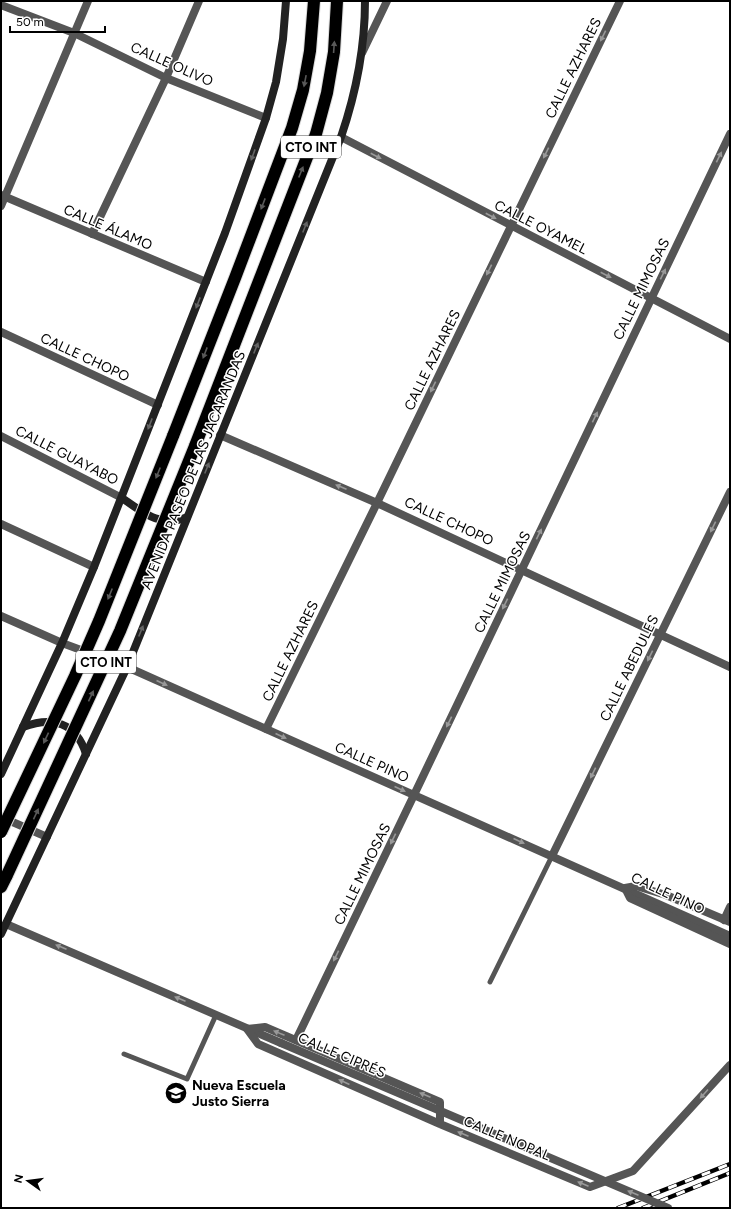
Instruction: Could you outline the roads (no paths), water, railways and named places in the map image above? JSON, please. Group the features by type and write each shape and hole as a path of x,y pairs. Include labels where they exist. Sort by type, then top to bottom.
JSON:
{"highway":[{"name":"CTO INT","path":"1,832 100,621 235,278 292,128 303,90 310,51 314,1"},
{"name":"CTO INT","path":"1,888 117,638 316,134 327,93 334,52 337,1"}],"main road":[{"name":"CTO INT","path":"1,774 62,643 94,567 206,282 266,118 276,82 283,39 286,1"},
{"name":"AVENIDA PASEO DE LAS JACARANDAS","path":"1,934 126,667 341,138 350,112 362,54 365,1"},
{"path":"122,498 151,518 177,522 187,518"},
{"path":"23,727 43,721 62,724 78,736 83,744 86,754"}],"street":[{"path":"1,206 3,196 88,1"},
{"path":"92,234 166,78 198,1"},
{"path":"362,54 387,1"},
{"name":"CALLE AZHARES","path":"266,729 620,1"},
{"name":"CALLE OLIVO","path":"1,5 74,33 166,78 266,118"},
{"name":"CALLE MIMOSAS","path":"296,1040 730,134"},
{"name":"CALLE OYAMEL","path":"341,138 730,339"},
{"name":"CALLE ÁLAMO","path":"3,196 206,282"},
{"name":"CALLE CHOPO","path":"1,332 158,405"},
{"name":"CALLE CHOPO","path":"220,435 377,503 522,569 730,667"},
{"name":"CALLE GUAYABO","path":"1,436 122,498"},
{"name":"CALLE ABEDULES","path":"552,856 730,492"},
{"path":"1,524 94,567"},
{"name":"CALLE PINO","path":"1,616 62,643 126,667 730,936"},
{"path":"1,817 47,836"},
{"path":"730,906 727,921 666,894 636,886 624,888 630,898 730,944"},
{"name":"CALLE CIPRÉS","path":"6,924 668,1208"},
{"path":"247,1028 265,1027 440,1102 440,1124"},
{"name":"CALLE NOPAL","path":"247,1028 258,1044 440,1124 590,1187 633,1171 730,1065"}],"lane":[{"path":"490,982 552,856"},
{"path":"124,1054 187,1079 216,1015"}],"railway":[{"path":"618,1208 730,1164"},
{"path":"643,1208 730,1173"}],"place":[{"name":"Nueva Escuela Justo Sierra","path":"176,1093"}]}
